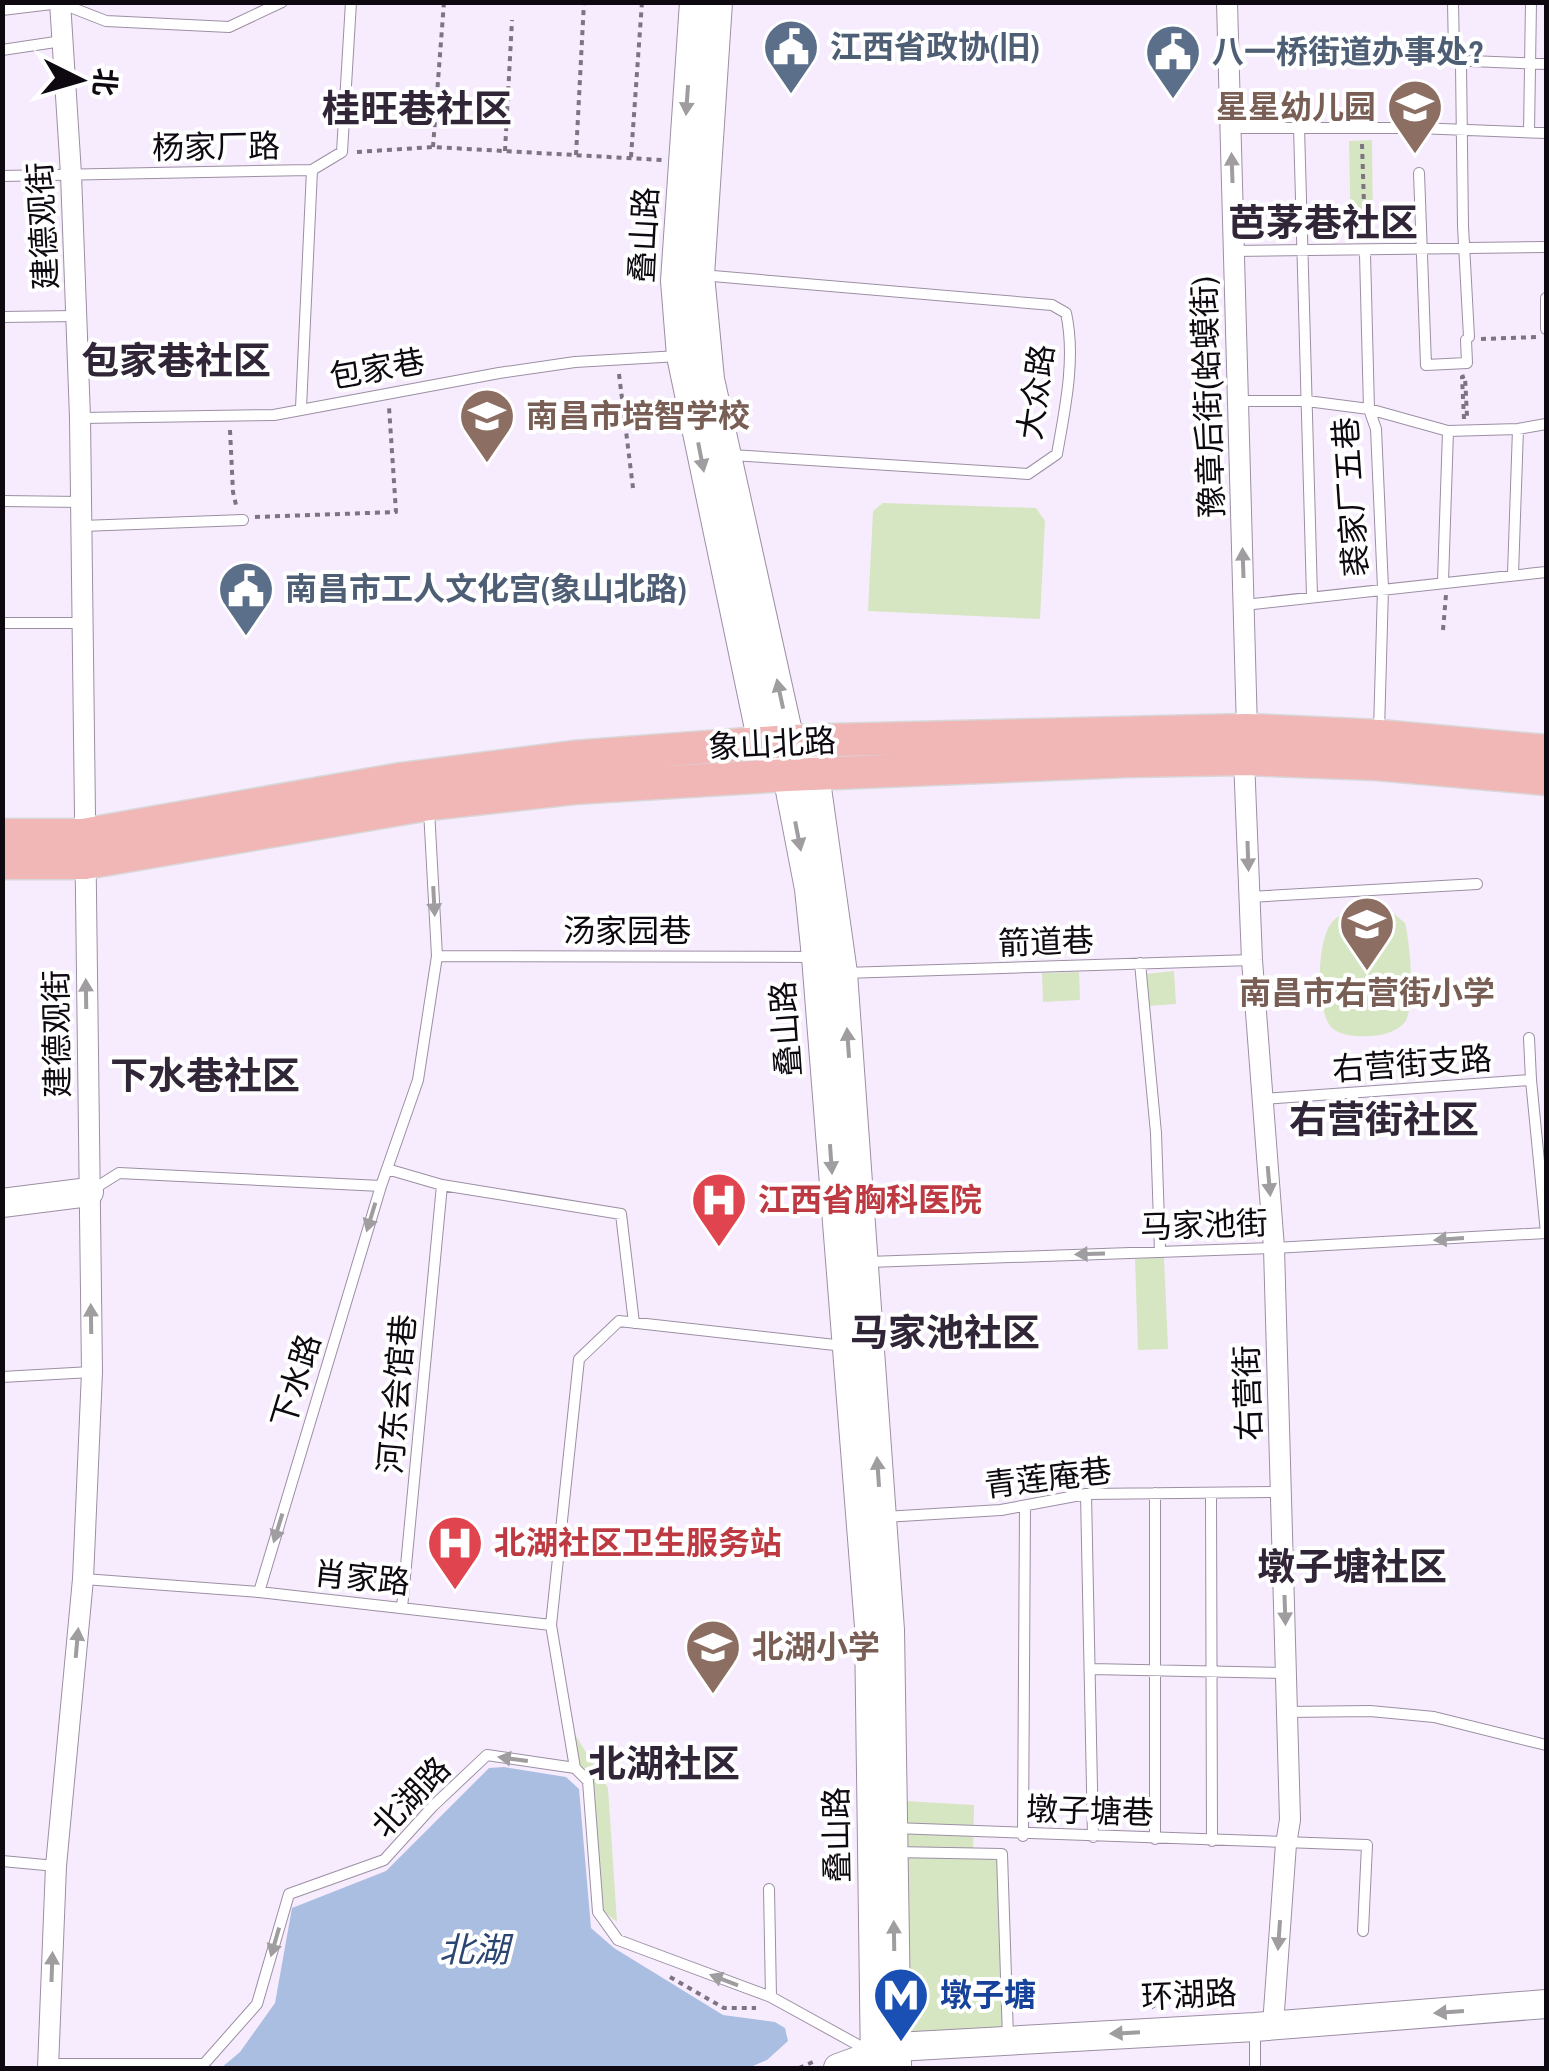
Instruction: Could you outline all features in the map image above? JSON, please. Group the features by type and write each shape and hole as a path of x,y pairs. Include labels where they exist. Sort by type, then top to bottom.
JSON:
{"main road":[{"name":"叠山路","path":"694,2 675,281 682,356 776,742 801,774 843,973 890,1630 893,1840 885,2059"},
{"name":"叠山路","path":"718,2 700,275 710,379 727,455 776,742"},
{"name":"象山北路","path":"2,863 84,849 574,788 1127,760 1246,745 1379,736 1546,751"},
{"name":"象山北路","path":"2,835 84,849 402,778 573,757 776,742 1246,745 1377,764 1546,779"},
{"name":"叠山路","path":"801,774 869,1627 885,2059"},
{"path":"2,1203 90,1192"},
{"name":"环湖路","path":"838,2068 1008,2039 1264,2026 1546,2004"}],"street":[{"name":"豫章后街(蛤蟆街)","path":"1227,2 1246,745"},
{"name":"建德观街","path":"48,2066 56,1866 83,1579 92,1372 80,418 60,3"},
{"name":"右营街","path":"1246,745 1252,960 1274,1248 1290,1820 1264,2026"}],"lane":[{"path":"2,10 60,3 106,22 229,28 282,2"},
{"path":"312,170 342,152 352,2"},
{"path":"1418,173 1426,365 1467,363 1470,339 1464,248 1461,65 1454,54 1453,2"},
{"path":"1530,132 1531,2"},
{"path":"2,50 63,41"},
{"path":"1470,60 1546,64"},
{"path":"1300,127 1312,596"},
{"path":"1231,128 1546,132"},
{"name":"杨家厂路","path":"2,176 312,170 302,408"},
{"path":"1234,250 1546,248"},
{"name":"裘家厂五巷","path":"1365,254 1369,409 1376,429 1383,588 1379,736"},
{"name":"大众路","path":"700,275 1052,306 1066,313 1070,332 1066,400 1057,454 1028,474 727,455"},
{"path":"1546,298 1546,333"},
{"path":"2,317 77,316"},
{"name":"包家巷","path":"80,418 274,415 499,372 682,356"},
{"path":"1238,401 1307,400 1369,409 1448,431 1518,430 1546,424"},
{"path":"1513,574 1518,430"},
{"path":"1445,581 1448,431"},
{"path":"2,501 80,502"},
{"path":"81,526 245,517"},
{"path":"1244,605 1546,572"},
{"path":"2,623 84,623"},
{"name":"下水路","path":"259,1592 381,1186 418,1080 437,956 429,804"},
{"path":"1249,897 1478,884"},
{"name":"汤家园巷","path":"437,956 816,956"},
{"name":"箭道巷","path":"843,973 1252,960"},
{"path":"1140,964 1156,1134 1160,1252"},
{"path":"1528,1038 1531,1080"},
{"name":"右营街支路","path":"1262,1099 1531,1080 1546,1233"},
{"path":"387,1168 442,1185 621,1214 634,1323"},
{"path":"90,1192 119,1173 381,1186"},
{"name":"河东会馆巷","path":"402,1608 442,1185"},
{"name":"马家池街","path":"862,1262 1274,1248 1546,1233"},
{"path":"845,1346 619,1321 579,1359 550,1625 575,1768 588,1780 598,1912 618,1940 771,1997 885,2059"},
{"path":"2,1377 92,1372"},
{"name":"青莲庵巷","path":"881,1518 1001,1510 1086,1494 1282,1492"},
{"path":"1211,1493 1212,1841"},
{"path":"1086,1494 1093,1837"},
{"path":"1154,1494 1155,1839"},
{"path":"1023,1835 1025,1506"},
{"name":"肖家路","path":"83,1579 259,1592 550,1625"},
{"path":"1090,1669 1286,1674"},
{"path":"1288,1712 1370,1711 1434,1717 1546,1745"},
{"name":"北湖路","path":"48,2066 204,2064 258,2004 289,1894 384,1860 487,1755 575,1768"},
{"name":"墩子塘巷","path":"893,1840 1023,1835 1368,1844 1363,1932"},
{"path":"893,1840 1002,1854 1008,2039"},
{"path":"2,1861 56,1866"},
{"path":"770,1889 771,1997"},
{"path":"1255,2068 1264,2026"}],"path":[{"path":"433,148 444,2"},
{"path":"576,156 584,2"},
{"path":"631,158 642,2"},
{"path":"505,152 512,20"},
{"path":"1362,140 1364,230"},
{"path":"342,152 433,148 683,161"},
{"path":"1470,339 1546,333"},
{"path":"618,360 633,488"},
{"path":"1462,376 1466,376 1466,431 1462,376"},
{"path":"229,415 232,492 245,517 396,512 388,392"},
{"path":"1443,630 1445,581"},
{"path":"662,1972 724,2008 760,2008"}],"green space":[{"path":"1372,140 1373,240 1351,240 1349,141"},
{"path":"883,503 1036,508 1045,521 1040,619 868,611 873,511"},
{"path":"1368,909 1393,913 1405,923 1410,1002 1405,1022 1394,1030 1375,1036 1351,1036 1333,1029 1323,1008 1323,943 1333,921 1345,913"},
{"path":"1174,971 1176,1004 1148,1006 1145,974"},
{"path":"1079,972 1080,1000 1043,1002 1042,973"},
{"path":"1164,1257 1168,1349 1138,1350 1135,1259"},
{"path":"574,1733 608,1788 617,1922 603,1911 591,1779 579,1765"},
{"path":"905,1801 974,1805 973,1856 999,1856 1004,2029 905,2036"}],"water":[{"name":"北湖","path":"489,1768 566,1777 579,1789 591,1928 614,1948 723,2015 775,2022 785,2028 788,2041 767,2060 748,2068 221,2068 240,2052 275,2003 292,1908 386,1871"}],"place":[{"name":"江西省政协(旧)","path":"791,96"},
{"name":"八一桥街道办事处?","path":"1173,101"},
{"name":"星星幼儿园","path":"1415,156"},
{"name":"南昌市培智学校","path":"487,465"},
{"name":"南昌市工人文化宫(象山北路)","path":"246,638"},
{"name":"南昌市右营街小学","path":"1367,973"},
{"name":"江西省胸科医院","path":"719,1249"},
{"name":"北湖社区卫生服务站","path":"455,1592"},
{"name":"北湖小学","path":"713,1696"},
{"name":"墩子塘","path":"901,2044"}],"district":[{"name":"桂旺巷社区","path":"417,109"},
{"name":"芭茅巷社区","path":"1323,223"},
{"name":"包家巷社区","path":"176,361"},
{"name":"下水巷社区","path":"205,1076"},
{"name":"右营街社区","path":"1384,1120"},
{"name":"马家池社区","path":"945,1333"},
{"name":"墩子塘社区","path":"1352,1567"},
{"name":"北湖社区","path":"664,1764"}]}
